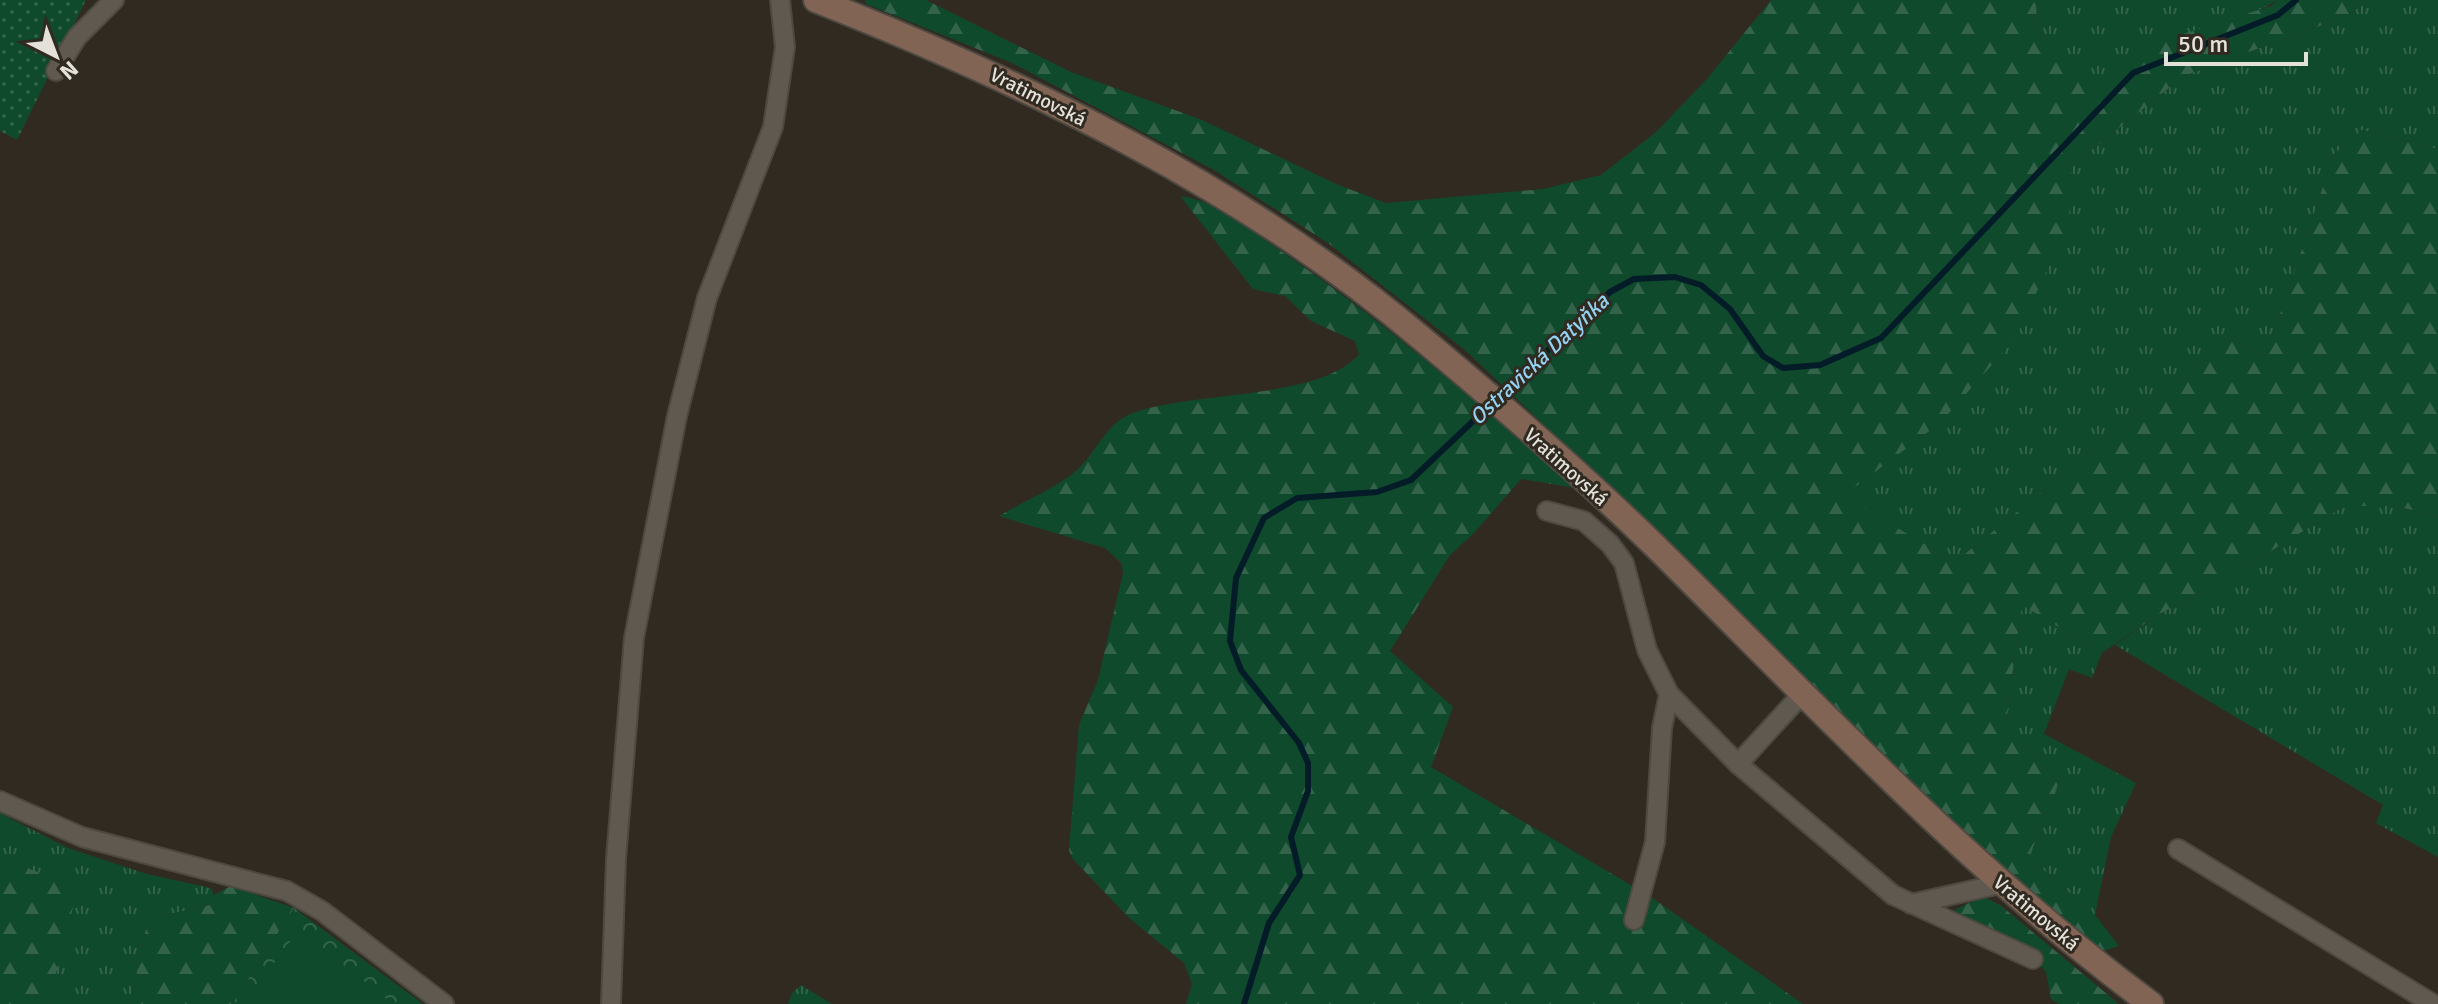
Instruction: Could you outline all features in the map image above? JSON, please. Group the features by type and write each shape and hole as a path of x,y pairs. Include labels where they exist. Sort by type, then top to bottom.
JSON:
{"main road":[{"name":"Vratimovská","path":"816,0 972,64 1180,172 1293,243 1418,335 1649,541 1802,694 2000,884 2151,1004"}],"street":[{"path":"56,71 77,37 114,0"},
{"path":"611,1004 616,859 634,638 677,416 707,298 773,127 785,47 780,0"},
{"path":"1547,511 1584,521 1610,544 1624,563 1647,650 1669,694 1738,764 1893,895 2033,959"},
{"path":"1634,920 1655,842 1662,728 1669,694"},
{"path":"1738,764 1802,694"},
{"path":"0,801 82,837 287,891 322,911 444,1004"},
{"path":"2178,849 2433,1004"},
{"path":"1911,904 2000,884"}],"green space":[{"path":"0,0 86,0 17,140 0,131"},
{"path":"865,0 926,0 1071,72 1202,120 1336,184 1386,203 1543,189 1601,175 1656,132 1706,80 1771,0 2036,0 2037,29 2104,94 2133,50 2271,6 2278,0 2367,0 2349,15 2184,76 2070,167 2069,222 2015,339 1940,423 1843,496 1955,562 2231,339 2266,356 2334,154 2362,130 2438,149 2438,517 2397,506 2344,506 2209,589 2159,614 2102,653 2022,605 2005,726 2059,782 2029,857 2095,915 2119,946 2103,951 2009,875 1917,789 1665,539 1465,350 1328,243 1214,170 1012,63 866,4"},
{"path":"2036,0 2278,0 2104,95 2037,29"},
{"path":"2367,0 2438,0 2438,149 2362,130 2334,154 2266,356 2231,339 1955,562 1842,496 1940,423 2069,222 2070,167 2184,76 2349,15"},
{"path":"1180,196 1206,203 1230,216 1353,303 1576,488 1521,479 1474,533 1450,555 1390,651 1453,707 1431,767 1651,897 1803,1004 1186,1004 1192,984 1184,963 1129,918 1072,858 1069,850 1079,725 1098,680 1123,573 1121,563 1105,548 999,516 1070,476 1124,417 1158,406 1316,380 1341,369 1359,354 1355,341 1311,321 1285,296 1253,289"},
{"path":"2344,506 2397,506 2438,517 2438,857 2376,823 2383,805 2115,645 2159,614 2209,589"},
{"path":"2022,605 2102,653 2092,678 2069,669 2044,734 2136,783 2111,837 2095,915 2029,857 2059,782 2005,726"},
{"path":"0,813 68,848 147,874 211,888 214,895 210,905 148,919 130,1004 48,1004 77,888 0,860"},
{"path":"0,860 78,888 48,1004 0,1004"},
{"path":"231,886 294,908 232,1004 130,1004 148,919 210,905 214,895"},
{"path":"1982,896 2000,905 2119,1004 2059,1004 2051,999 2046,972 2037,961 1956,916 1955,910"},
{"path":"294,908 423,1004 232,1004"},
{"path":"299,930 393,1004 243,1004"},
{"path":"801,985 832,1004 788,1004 792,993"}],"waterway":[{"name":"Ostravická Datyňka","path":"1500,395 1610,292 1634,279 1675,277 1701,285 1730,309 1763,356 1783,368 1820,365 1881,338 2133,73 2278,15 2296,0"},
{"name":"Ostravická Datyňka","path":"1244,1004 1269,923 1300,875 1291,837 1308,791 1308,763 1299,743 1241,670 1230,641 1236,578 1264,518 1297,498 1377,492 1411,480 1489,406"}]}
